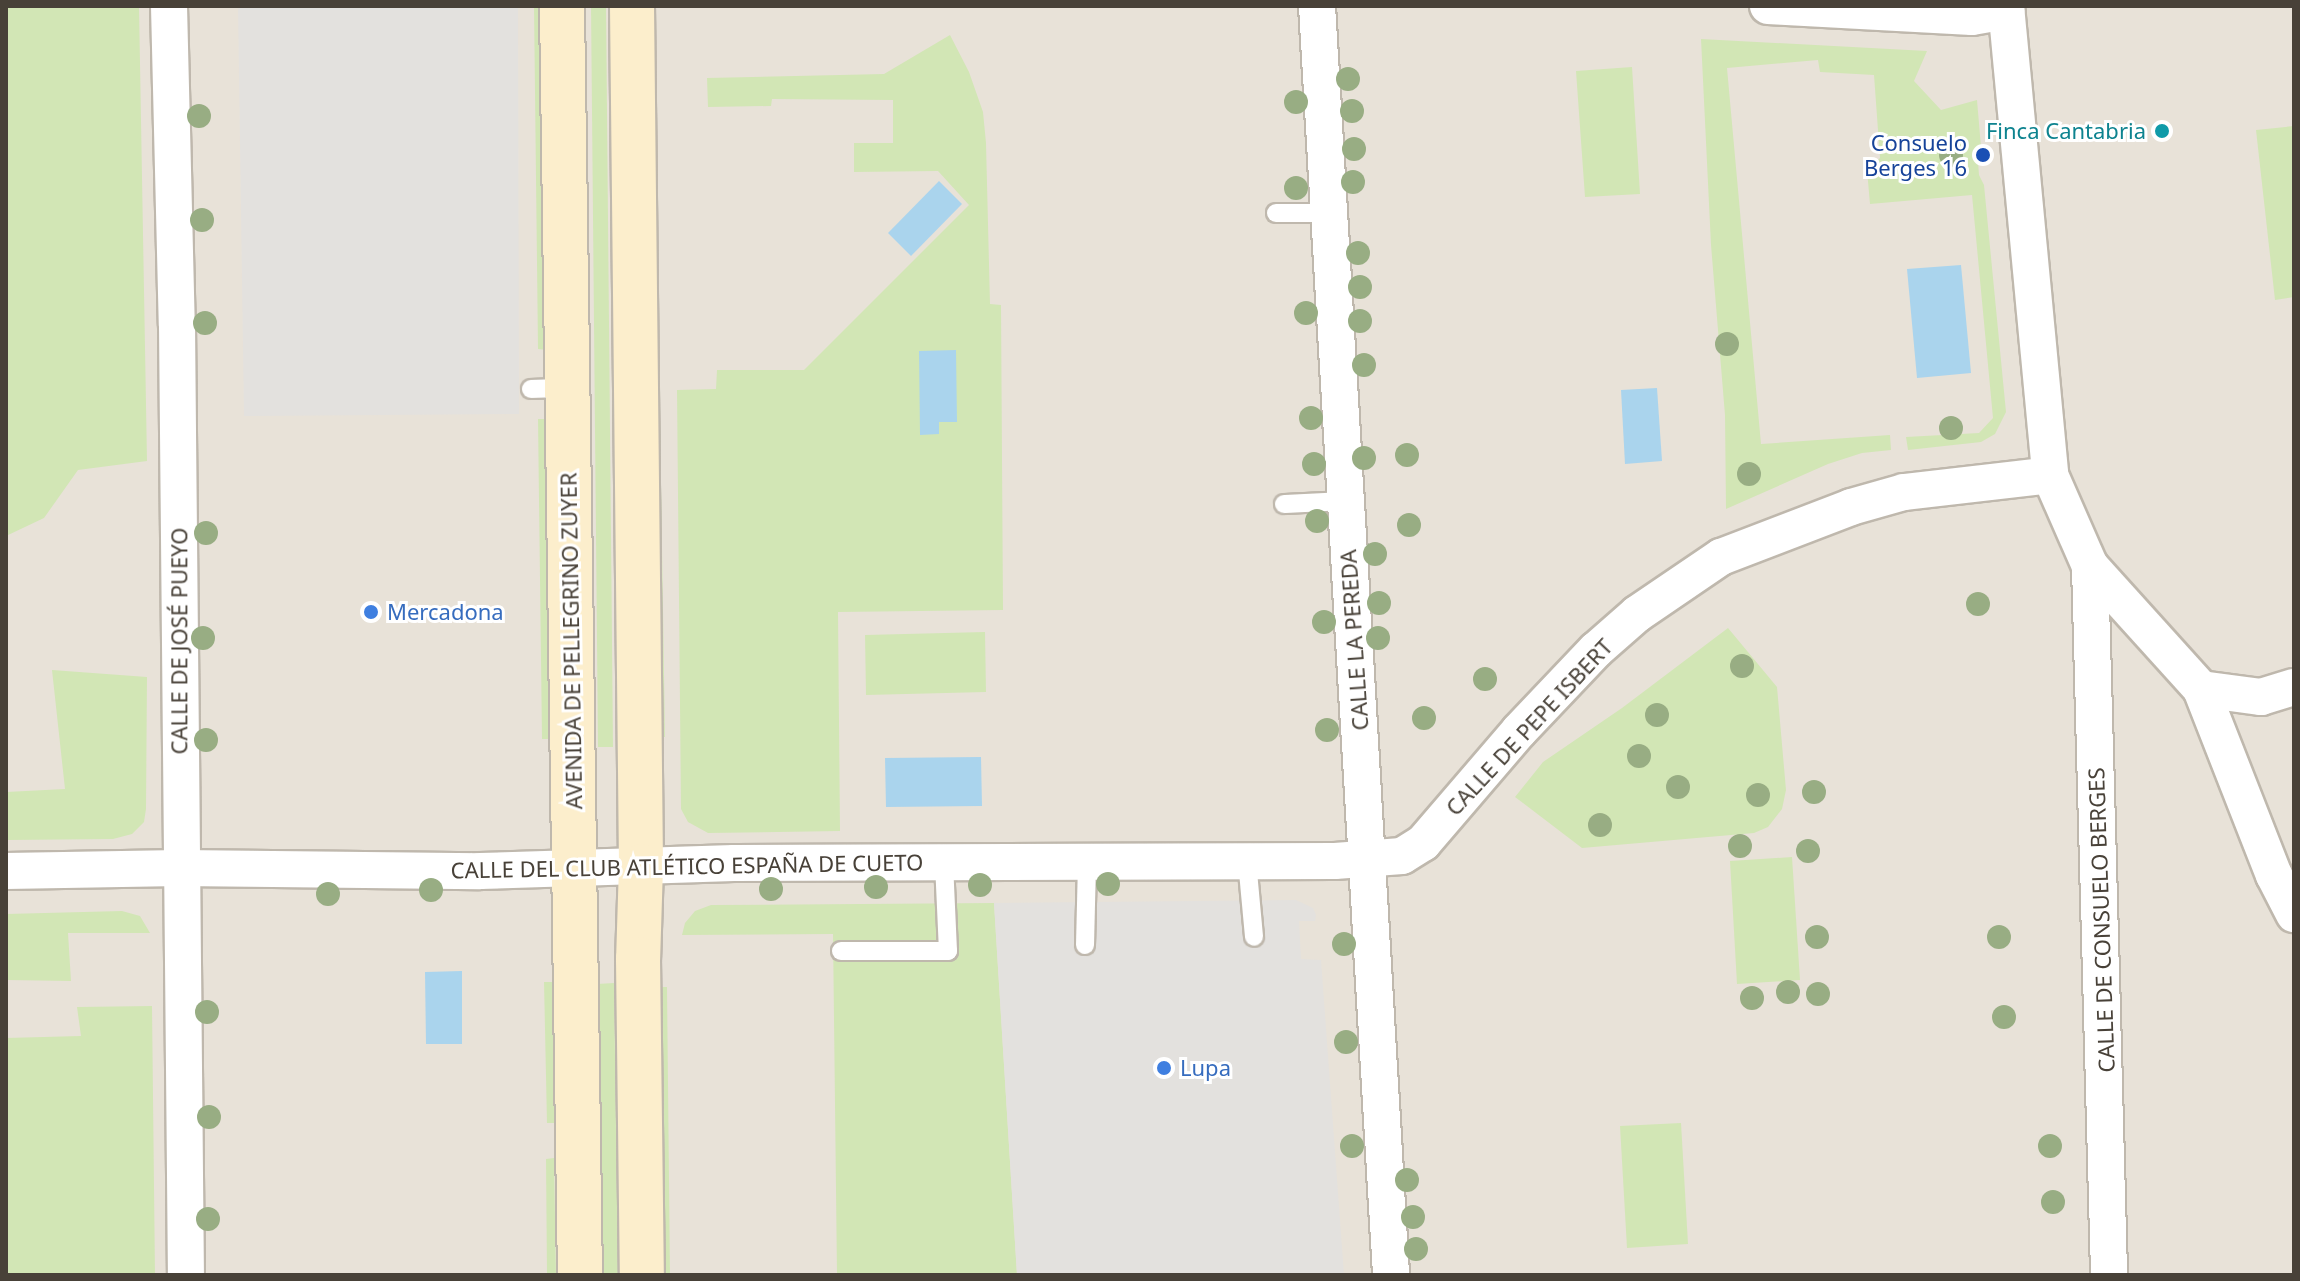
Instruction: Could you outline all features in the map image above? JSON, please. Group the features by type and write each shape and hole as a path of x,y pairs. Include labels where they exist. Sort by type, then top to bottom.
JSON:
{"main road":[{"name":"AVENIDA DE PELLEGRINO ZUYER","path":"562,6 549,388 578,958 580,1275"},
{"path":"632,6 642,1275"}],"street":[{"name":"CALLE DE JOSÉ PUEYO","path":"169,6 177,325 186,1275"},
{"path":"1768,6 1972,17 2006,9"},
{"name":"CALLE DE CONSUELO BERGES","path":"2006,9 2050,475 2090,566 2201,689 2274,875 2294,914"},
{"name":"CALLE LA PEREDA","path":"1310,13 1328,213 1368,859 1376,1078 1391,1275"},
{"name":"CALLE DE PEPE ISBERT","path":"1368,859 1402,856 1423,843 1519,731 1596,650 1637,614 1721,557 1851,507 1904,492 2050,475"},
{"name":"CALLE DE CONSUELO BERGES","path":"2090,566 2109,1275"},
{"path":"2201,689 2261,697 2294,687"},
{"name":"CALLE DEL CLUB ATLÉTICO ESPAÑA DE CUETO","path":"6,871 573,869 1368,859"}],"lane":[{"path":"1276,213 1328,213"},
{"path":"1284,504 1346,501"},
{"path":"1247,861 1254,937"},
{"path":"841,951 948,951 944,862"},
{"path":"1085,945 1087,862"}],"shaded area":[{"path":"6,6 2294,6 2294,1275 6,1275"},
{"path":"238,6 518,6 519,414 244,416"},
{"path":"1296,900 1313,908 1316,915 1315,921 1299,921 1301,959 1321,960 1344,1275 1017,1275 994,903"}],"green space":[{"path":"6,6 139,6 147,461 78,470 44,518 6,536"},
{"path":"534,6 543,6 547,350 538,349"},
{"path":"591,6 606,6 613,747 598,747"},
{"path":"950,35 969,72 983,112 990,304 1001,305 1003,610 838,612 840,831 708,833 688,822 681,809 677,390 716,389 717,370 804,370 969,205 938,171 854,172 854,143 893,143 893,100 772,99 771,106 708,107 707,78 884,74"},
{"path":"1701,39 1927,51 1914,81 1941,110 1977,100 1981,147 1977,148 1979,175 1984,185 2006,412 1995,434 1981,442 1908,450 1906,437 1979,433 1993,418 1972,195 1870,204 1867,170 1880,158 1874,75 1820,72 1818,60 1727,68 1761,444 1890,435 1891,450 1862,453 1828,464 1726,509 1725,415 1711,245"},
{"path":"1632,67 1640,194 1585,197 1576,71"},
{"path":"2294,126 2294,297 2275,300 2256,130"},
{"path":"538,419 547,419 551,739 542,739"},
{"path":"652,421 660,421 665,737 656,737"},
{"path":"1728,628 1777,687 1786,790 1782,809 1768,827 1754,833 1582,848 1515,797 1543,762 1622,708"},
{"path":"985,632 986,692 866,695 865,635"},
{"path":"52,670 147,677 146,809 144,822 132,834 113,839 6,840 6,792 65,789"},
{"path":"1792,857 1800,980 1737,984 1730,861"},
{"path":"994,903 1017,1275 837,1275 833,934 682,935 685,923 695,911 711,905"},
{"path":"122,911 140,916 150,933 68,933 71,981 6,980 6,914"},
{"path":"544,982 553,982 555,1123 547,1123"},
{"path":"614,983 618,1275 601,1275 597,984"},
{"path":"659,987 667,987 670,1275 661,1275"},
{"path":"152,1006 155,1275 6,1275 6,1038 81,1036 77,1007"},
{"path":"1681,1123 1688,1244 1627,1248 1620,1126"},
{"path":"554,1158 556,1275 547,1275 546,1159"}],"water":[{"path":"939,181 962,204 911,256 888,233"},
{"path":"1961,265 1971,373 1917,378 1907,269"},
{"path":"956,350 957,422 939,422 939,434 920,435 919,351"},
{"path":"1657,388 1662,461 1625,464 1621,390"},
{"path":"981,757 982,806 886,807 885,758"},
{"path":"462,971 462,1044 426,1044 425,972"}],"place":[{"name":"Finca Cantabria","path":"2162,131"},
{"name":"Consuelo Berges 16","path":"1983,155"},
{"name":"Mercadona","path":"371,612"},
{"name":"Lupa","path":"1164,1068"}]}
